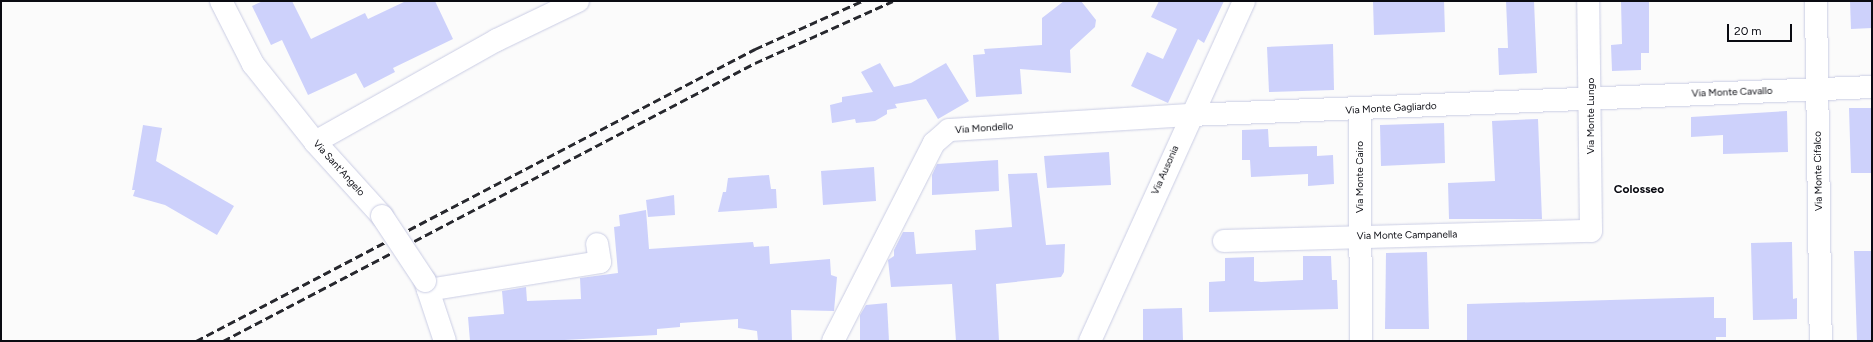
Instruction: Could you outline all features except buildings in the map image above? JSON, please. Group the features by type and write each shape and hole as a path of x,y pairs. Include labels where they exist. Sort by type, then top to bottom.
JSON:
{"street":[{"name":"Via Sant'Angelo","path":"221,1 252,64 315,142 382,216 427,286 445,341"},
{"path":"315,142 497,40 578,1"},
{"name":"Via Ausonia","path":"1090,341 1190,115 1244,1"},
{"name":"Via Monte Lungo","path":"1588,1 1591,98 1591,231"},
{"name":"Via Monte Cifalco","path":"1816,1 1816,89 1821,341"},
{"name":"Via Monte Cavallo","path":"1591,98 1872,87"},
{"name":"Via Monte Gagliardo","path":"1190,115 1360,110 1591,98"},
{"name":"Via Monte Cairo","path":"1360,110 1361,341"},
{"name":"Via Mondello","path":"833,341 888,228 941,134 949,130 1190,115"},
{"name":"Via Monte Campanella","path":"1224,241 1360,236 1591,231"},
{"path":"427,286 600,262 597,244"}],"railway":[{"path":"196,341 755,49 862,1"},
{"path":"223,341 755,63 893,1"}],"district":[{"name":"Colosseo","path":"1639,190"}]}
